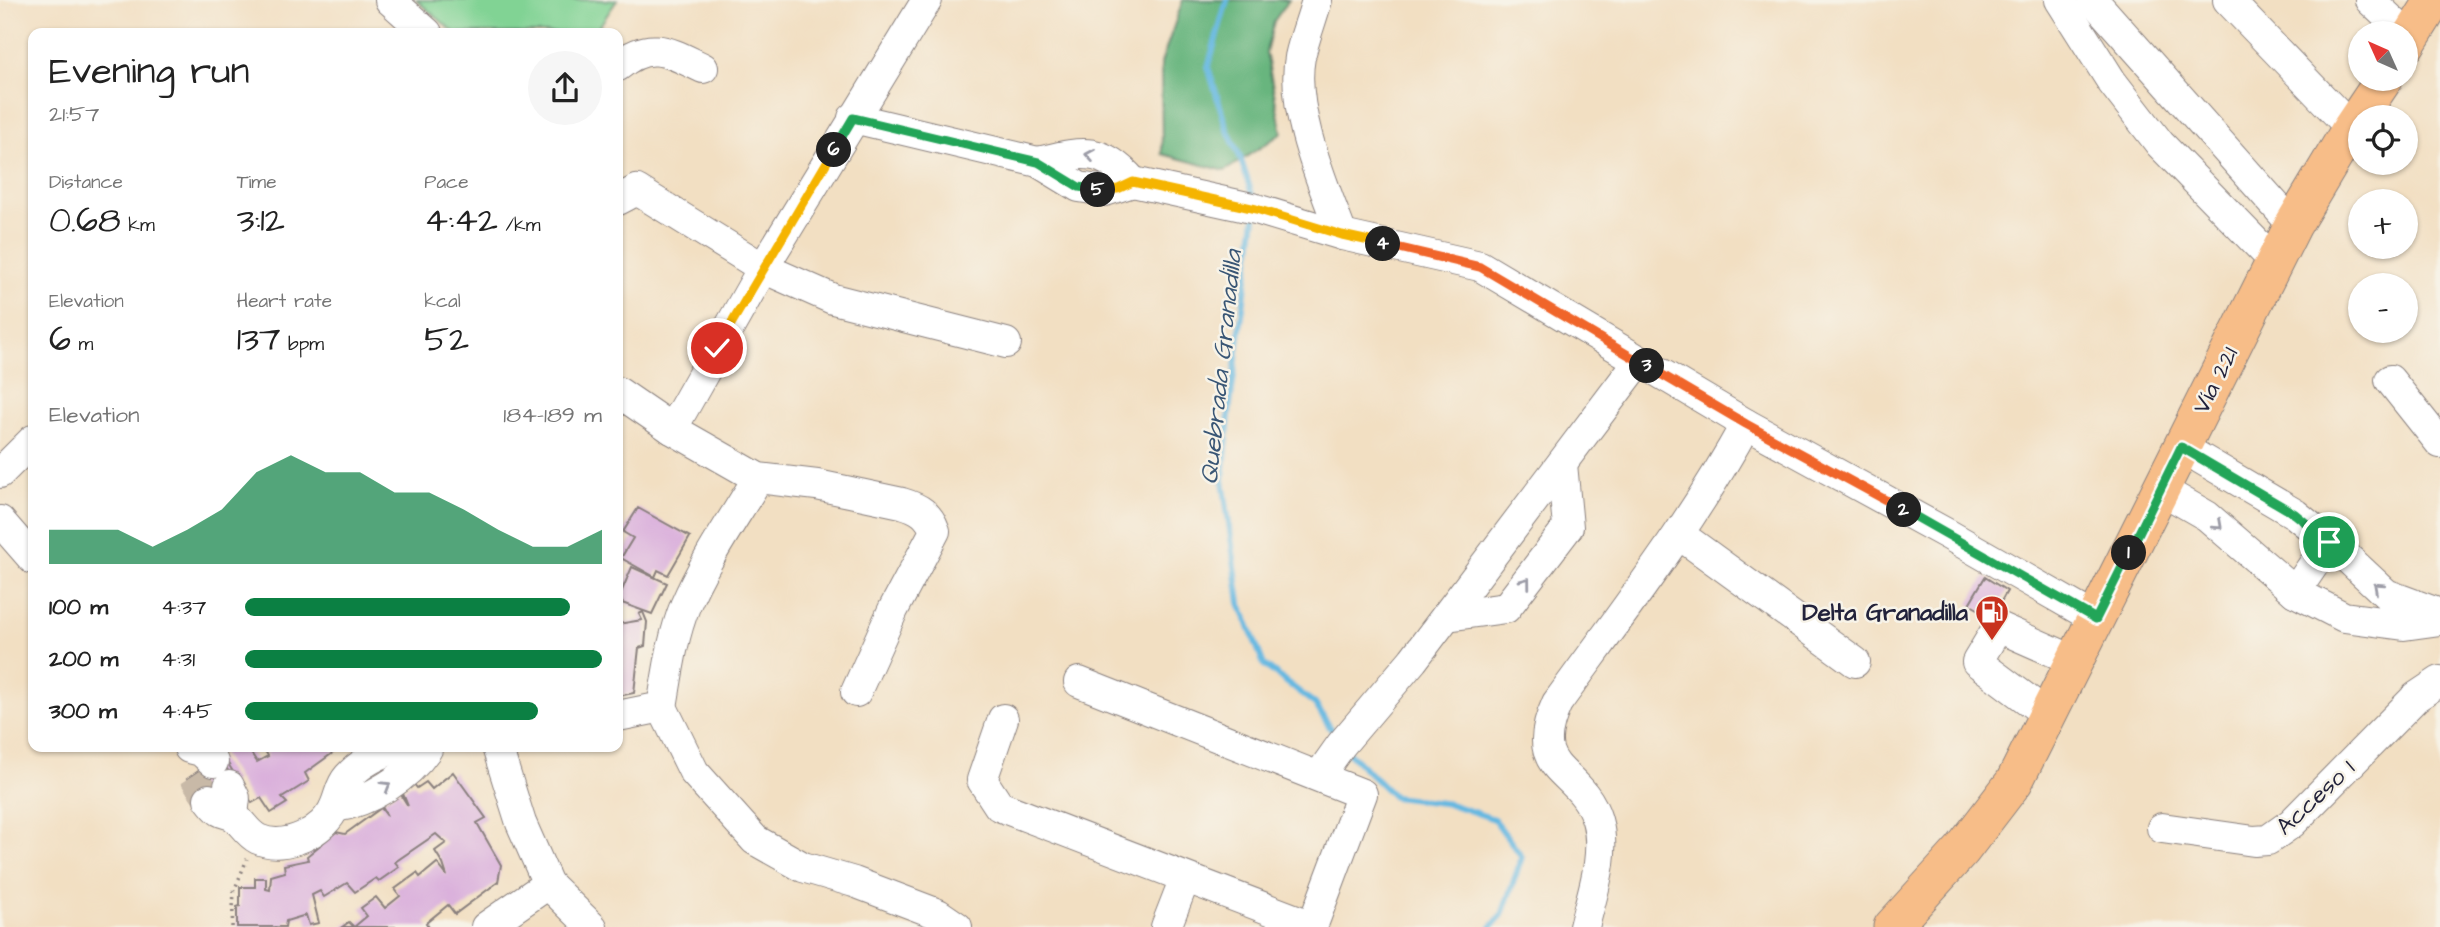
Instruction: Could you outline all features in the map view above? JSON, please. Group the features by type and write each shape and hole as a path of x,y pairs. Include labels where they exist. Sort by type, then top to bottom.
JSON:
{"main road":[{"path":"2418,23 2434,0"},
{"name":"Vía 221","path":"1892,927 1962,850 2014,782 2293,225 2348,133"}],"street":[{"path":"390,0 421,28"},
{"path":"672,429 763,268 927,0"},
{"path":"1317,0 1300,57 1298,92 1314,159 1342,235"},
{"path":"2060,0 2112,82 2160,144 2275,262"},
{"path":"2093,0 2293,225"},
{"path":"2228,0 2348,125"},
{"path":"2370,0 2390,21"},
{"path":"623,62 632,54 647,48 676,55 703,68"},
{"path":"853,118 1038,162 1078,153 1106,158 1120,167 1133,182 1256,209 1342,235 1480,267 1746,424 2096,619"},
{"path":"623,197 637,190 763,268 833,299 1006,343"},
{"path":"1319,776 1341,745 1447,616 1639,361"},
{"path":"2390,380 2440,443"},
{"path":"623,395 672,429 758,478 817,485 915,506 926,513 934,531 893,610 856,692"},
{"path":"1584,927 1599,866 1601,839 1596,818 1587,800 1547,753 1547,731 1557,703 1679,535 1728,458 1746,424"},
{"path":"0,473 28,445"},
{"path":"2181,447 2295,514 2386,594 2440,614"},
{"path":"1447,616 1506,608 1568,527 1562,464"},
{"path":"758,478 704,568 685,607 673,646 662,707 694,772 755,840 803,867 854,882 939,914 957,927"},
{"path":"2160,489 2207,516 2295,592 2344,617 2403,625 2440,620"},
{"path":"0,521 28,553"},
{"path":"1679,535 1854,662"},
{"path":"2295,592 2329,542"},
{"path":"2048,715 1977,662 1998,627 2075,661"},
{"name":"Acceso 1","path":"2162,828 2254,841 2269,840 2292,823 2416,697 2440,681"},
{"path":"1003,719 982,780 999,806 1312,927 1362,794 1079,682"},
{"path":"623,715 662,707"},
{"path":"208,776 249,833 272,844 287,843 318,827 335,807 338,790 366,761 405,752"},
{"path":"500,752 521,823 548,884 592,927"},
{"path":"1166,927 1185,878"},
{"path":"486,927 548,884"}],"path":[{"path":"233,927 234,891 258,839"}],"green space":[{"path":"416,0 617,0 598,28 449,28"},
{"path":"1183,0 1289,0 1274,21 1266,52 1282,133 1225,171 1162,154 1161,63"}],"building":[{"path":"638,508 690,537 668,575 658,570 655,577 623,559 633,538 623,532"},
{"path":"632,567 667,583 652,614 623,603 623,588"},
{"path":"1985,577 2007,591 1999,605 1994,602 1987,614 1969,604"},
{"path":"643,612 647,622 645,646 639,648 634,693 623,695 623,623 642,620 639,614"},
{"path":"221,752 250,752 257,762 268,756 266,752 334,752 305,773 309,781 282,798 287,803 271,813 261,798 252,803"},
{"path":"219,757 235,781 202,803 187,779"},
{"path":"453,772 486,818 477,823 501,865 498,882 455,914 448,905 426,923 429,927 354,927 367,916 361,908 376,897 385,908 400,896 395,889 417,873 420,877 437,863 447,876 435,851 446,843 436,834 395,862 399,867 379,881 376,878 355,892 347,883 324,897 320,891 312,895 319,923 309,925 306,915 286,921 285,927 237,927 240,887 255,887 255,878 266,878 266,889 270,890 271,876 285,872 284,865 308,860 307,856 336,832 345,834 381,808 387,816 380,803 398,790 408,806 402,791 413,783 417,788 426,782 432,789"}],"waterway":[{"name":"Quebrada Granadilla","path":"1227,0 1208,67 1227,129 1240,157 1254,201"},
{"name":"Quebrada Granadilla","path":"1255,218 1230,404 1223,480 1240,603 1264,665 1315,704 1337,738"},
{"name":"Quebrada Granadilla","path":"1346,750 1394,797 1450,804 1494,819 1522,857 1502,915 1491,927"}],"tunnel":[{"path":"193,775 209,799"}],"place":[{"name":"Delta Granadilla","path":"1992,642"}],"route":[{"path":"717,348 853,118 1038,162 1079,187 1105,191 1133,182 1256,209 1342,235 1480,267 1746,424 2096,619 2181,447 2295,514 2329,542"}]}
